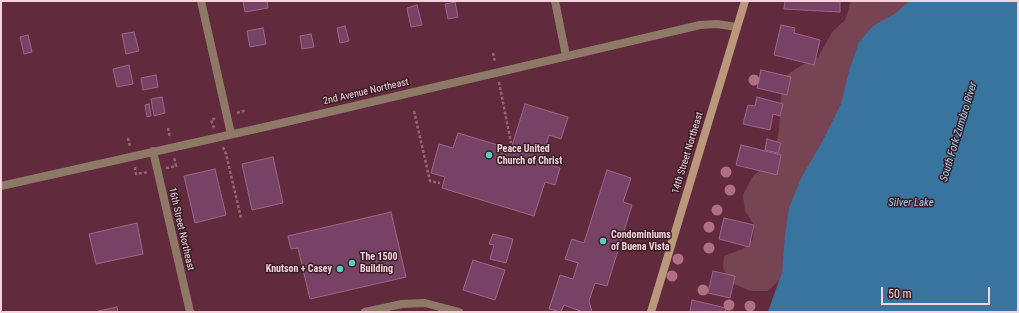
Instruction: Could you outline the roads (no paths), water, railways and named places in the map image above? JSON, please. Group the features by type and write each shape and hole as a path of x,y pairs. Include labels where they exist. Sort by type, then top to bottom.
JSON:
{"main road":[{"name":"14th Street Northeast","path":"651,312 745,1"}],"street":[{"path":"201,1 231,134"},
{"path":"555,1 566,56"},
{"name":"2nd Avenue Northeast","path":"1,186 700,25 717,24 737,27"},
{"name":"16th Street Northeast","path":"153,151 190,312"},
{"path":"365,312 402,304 425,303 459,312"}],"water":[{"name":"Silver Lake","path":"909,1 1018,1 1018,312 768,312 782,273 789,208 802,176 821,144 841,104 849,71 859,42 873,26 896,13"}],"place":[{"name":"Peace United Church of Christ","path":"489,155"},
{"name":"Condominiums of Buena Vista","path":"603,241"},
{"name":"The 1500 Building","path":"352,263"},
{"name":"Knutson + Casey","path":"340,269"}],"water label":[{"name":"South Fork Zumbro River","path":"959,132"}]}
